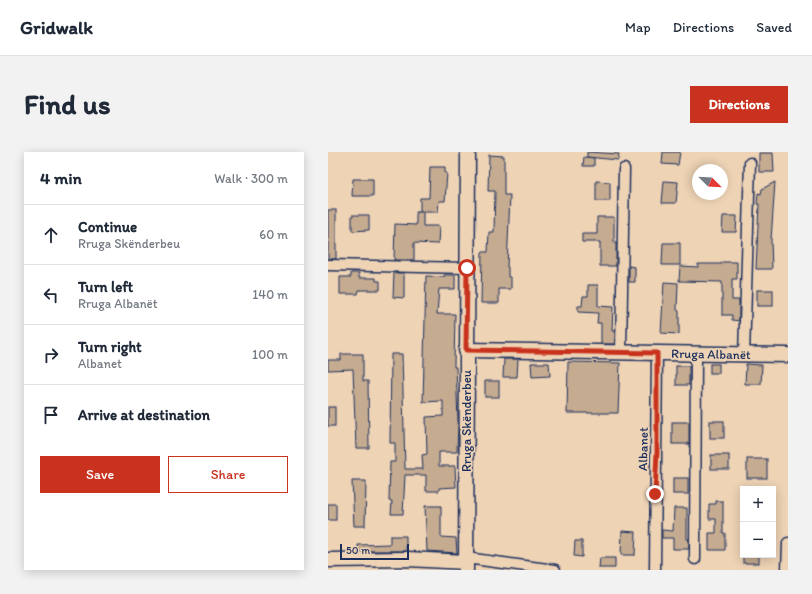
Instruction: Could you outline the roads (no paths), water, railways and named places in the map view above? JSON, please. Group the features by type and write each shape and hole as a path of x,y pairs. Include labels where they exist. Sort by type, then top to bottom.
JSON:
{"street":[{"name":"Rruga Skënderbeu","path":"466,563 468,152"},
{"path":"744,355 750,163"},
{"path":"621,353 624,168"},
{"path":"328,265 467,268"},
{"name":"Rruga Albanët","path":"466,350 788,355"},
{"name":"Albanet","path":"655,570 657,353"},
{"path":"695,559 696,354"},
{"path":"787,570 788,543"},
{"path":"328,560 408,559 555,570"}]}
